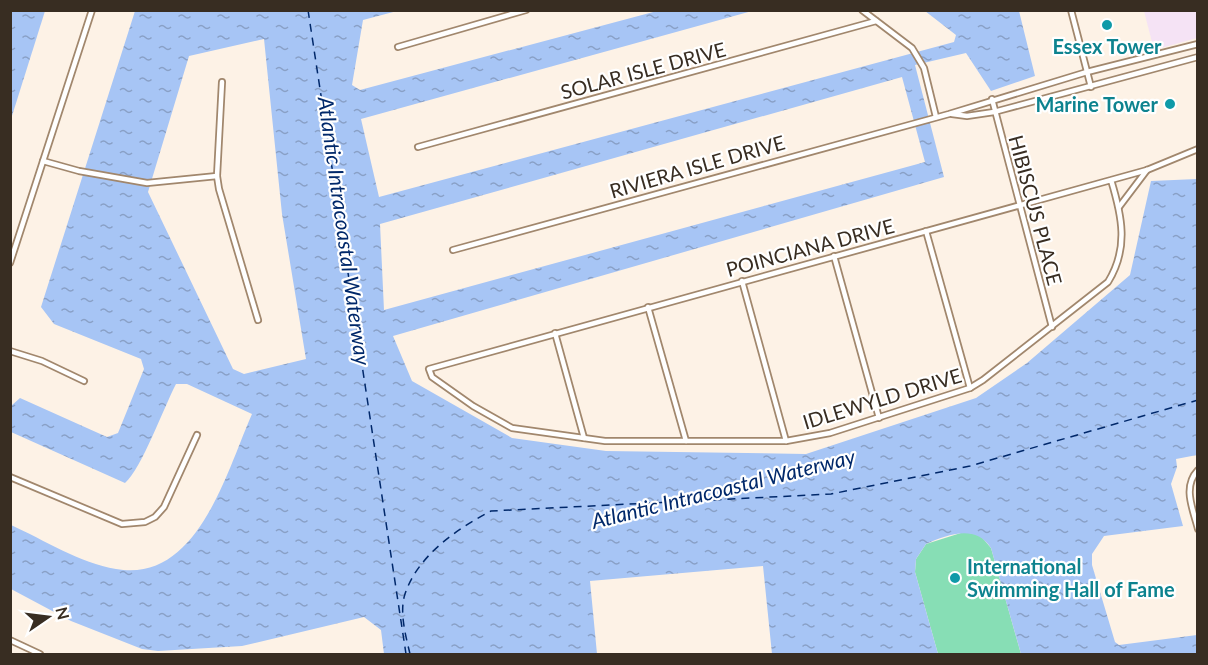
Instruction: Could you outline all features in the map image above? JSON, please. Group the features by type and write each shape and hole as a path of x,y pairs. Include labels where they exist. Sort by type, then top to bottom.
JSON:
{"street":[{"path":"10,263 92,10"},
{"path":"398,47 526,10"},
{"path":"862,10 912,48 924,68 934,117"},
{"path":"1071,10 1092,87"},
{"name":"SOLAR ISLE DRIVE","path":"418,147 876,21"},
{"name":"RIVIERA ISLE DRIVE","path":"453,250 949,114 992,99 1087,72 1197,44"},
{"name":"RIVIERA ISLE DRIVE","path":"949,114 967,116 994,111 1092,87 1197,57"},
{"path":"222,82 217,176 258,320"},
{"name":"HIBISCUS PLACE","path":"992,99 1052,327"},
{"name":"POINCIANA DRIVE","path":"429,369 1146,170 1197,149"},
{"path":"43,161 114,178 161,183 217,176"},
{"path":"1119,207 1146,170"},
{"name":"IDLEWYLD DRIVE","path":"429,369 432,377 440,383 473,406 512,428 584,438 686,441 786,441 830,433 970,388 1108,282 1118,266 1121,248 1119,207 1111,180"},
{"path":"926,231 970,388"},
{"path":"834,256 879,418"},
{"path":"742,281 786,441"},
{"path":"648,307 686,441"},
{"path":"555,333 584,438"},
{"path":"10,351 42,361 84,381"},
{"path":"10,477 122,524 145,522 155,517 164,507 197,435"},
{"path":"1197,470 1189,489 1197,529"},
{"path":"10,640 40,654"}],"shaded area":[{"path":"1144,11 1197,11 1197,38 1154,50"}],"green space":[{"path":"964,532 980,535 991,548 1021,654 938,654 915,572 916,559 926,544"}],"water":[{"path":"10,11 45,11 11,119"},
{"name":"Atlantic Intracoastal Waterway","path":"135,11 397,11 363,20 352,85 360,90 657,11 752,11 361,119 379,197 954,42 956,35 925,11 1019,11 1035,76 991,91 966,53 915,65 944,177 393,336 412,381 512,438 606,451 806,454 976,398 1027,363 1130,275 1151,181 1197,179 1197,455 1176,459 1177,467 1171,484 1183,526 1104,536 1092,554 1092,565 1115,642 1119,645 1197,635 1197,654 1021,654 991,548 978,536 961,533 926,544 916,559 915,572 938,654 772,654 763,566 590,581 597,654 384,654 381,630 364,617 242,646 158,651 142,649 71,621 11,589 11,525 89,562 116,569 144,569 168,559 188,541 205,518 220,492 252,414 187,384 176,384 145,452 125,483 11,432 11,406 20,398 107,437 118,433 144,369 141,359 54,324 41,307","holes":["264,39 282,214 306,359 244,374 233,369 148,192 189,56","902,77 925,162 384,310 380,224"]}],"ferry route":[{"path":"308,10 406,654"},
{"path":"410,654 404,624 403,601 411,580 419,567 440,545 465,526 491,511 831,494 970,466 1198,400"}],"place":[{"name":"Essex Tower","path":"1107,25"},
{"name":"Marine Tower","path":"1170,104"},
{"name":"International Swimming Hall of Fame","path":"955,578"}]}
